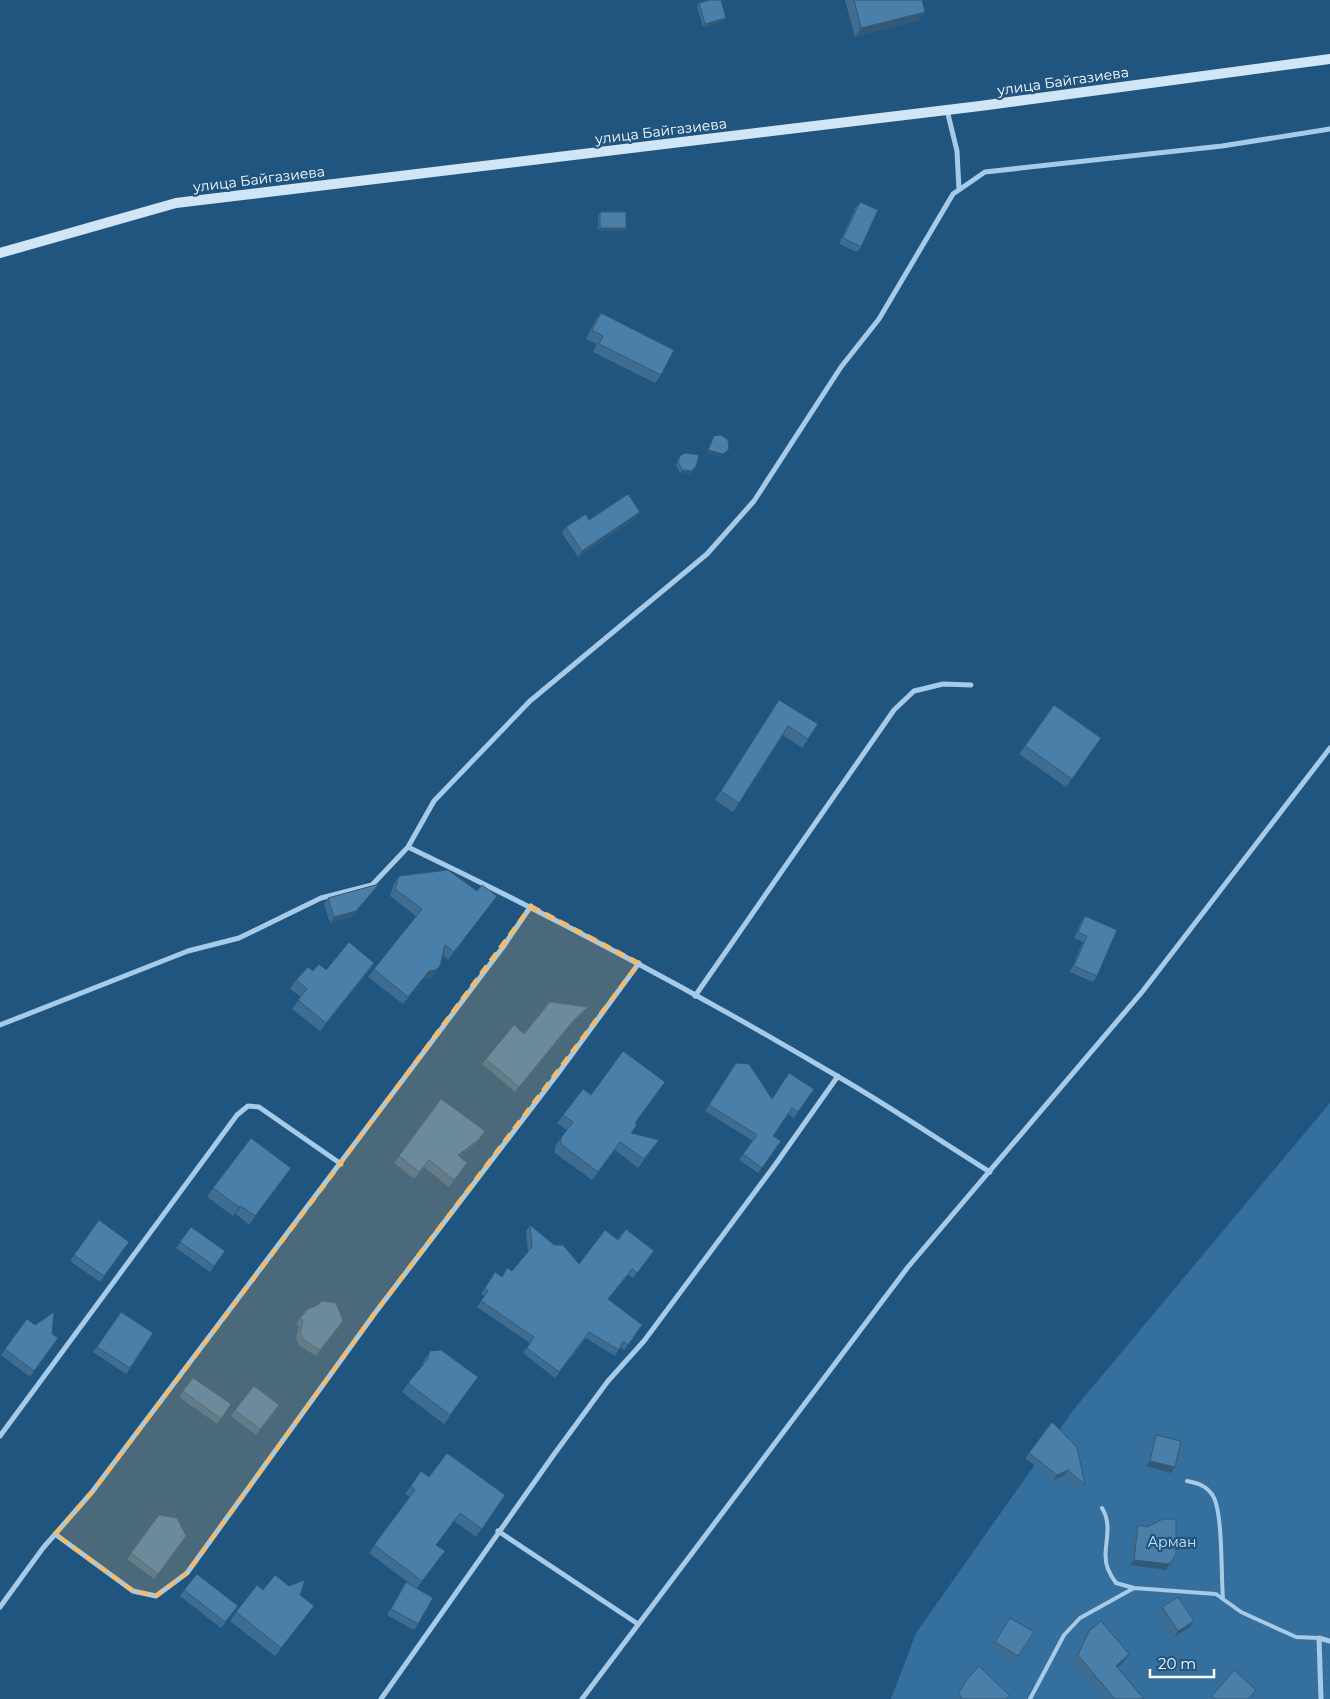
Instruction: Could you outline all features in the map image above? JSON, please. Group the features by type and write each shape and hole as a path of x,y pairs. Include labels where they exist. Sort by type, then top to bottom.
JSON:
{"main road":[{"name":"улица Байгазиева","path":"0,253 176,203 946,110 1330,58"}],"street":[{"path":"946,110 957,151 959,190"},
{"path":"0,1024 188,951 239,938 321,898 372,885 408,847 434,801 530,701 707,554 754,500 841,367 879,319 911,262 953,194 985,172 1222,146 1330,129"},
{"path":"694,996 894,710 914,691 943,684 971,685"},
{"path":"582,1699 908,1267 1142,992 1330,748"},
{"path":"408,847 531,906 639,963 694,996 838,1076 990,1172"},
{"path":"0,1607 55,1534 92,1492 341,1164 503,947 531,906"},
{"path":"55,1534 133,1591 156,1596 187,1573 375,1313 559,1072 639,963"},
{"path":"381,1699 498,1531 608,1381 644,1341 776,1165 838,1076"},
{"path":"0,1436 237,1115 248,1106 259,1108 341,1164"},
{"path":"498,1531 638,1624"},
{"path":"1321,1699 1319,1638 1330,1641"}],"lane":[{"path":"1187,1481 1201,1484 1214,1496 1221,1548 1223,1599"},
{"path":"1102,1508 1109,1530 1106,1544 1107,1568 1116,1583 1134,1588 1216,1594 1241,1612 1296,1637 1319,1638"},
{"path":"1030,1699 1064,1635 1080,1618 1134,1588"}],"highlighted area":[{"path":"531,906 639,963 375,1313 187,1573 156,1596 133,1591 55,1534 92,1492 320,1191"}],"green space":[{"name":"Арман","path":"1330,1103 1330,1699 891,1699 916,1633 1074,1409"}],"building":[{"path":"721,0 726,18 705,24 699,3"},
{"path":"854,0 922,0 925,12 861,28"},
{"path":"860,202 878,210 861,247 843,238"},
{"path":"600,212 626,212 626,228 600,228"},
{"path":"601,313 674,350 661,375 599,344 603,336 592,330"},
{"path":"721,435 728,440 729,449 723,454 708,450 714,436"},
{"path":"685,453 699,455 696,466 692,471 682,470 678,462 680,456"},
{"path":"628,494 640,512 582,551 566,527 586,514 589,520"},
{"path":"779,700 818,724 808,739 788,726 739,803 721,791"},
{"path":"1054,705 1101,738 1072,779 1025,746"},
{"path":"448,870 477,891 482,885 497,896 454,952 445,945 440,966 436,970 429,971 408,997 374,969 422,909 395,889 399,876"},
{"path":"379,884 356,911 334,917 328,898"},
{"path":"1085,916 1117,930 1097,976 1074,966 1087,936 1078,932"},
{"path":"349,942 374,963 326,1023 298,1000 307,989 296,980 308,967 313,971 319,964 326,970"},
{"path":"550,1002 588,1007 573,1021 519,1087 486,1059 514,1025 524,1034"},
{"path":"623,1051 665,1082 635,1123 637,1125 631,1133 659,1140 644,1159 620,1142 598,1172 561,1144 561,1138 573,1122 563,1115 583,1089 591,1095"},
{"path":"736,1063 749,1064 772,1099 789,1073 814,1089 798,1112 792,1108 773,1136 781,1141 762,1168 743,1154 757,1135 709,1105"},
{"path":"441,1099 485,1131 478,1140 458,1155 467,1163 454,1180 429,1160 419,1172 399,1156"},
{"path":"251,1138 291,1168 255,1216 213,1188"},
{"path":"99,1220 129,1242 104,1276 74,1255"},
{"path":"530,1225 554,1245 563,1245 579,1264 605,1230 618,1240 626,1229 654,1251 637,1273 632,1269 608,1299 642,1325 628,1345 623,1341 619,1350 589,1332 559,1372 527,1348 534,1337 481,1301 488,1291 485,1288 495,1272 502,1277 507,1268 512,1271 532,1247"},
{"path":"191,1227 225,1251 214,1266 180,1242"},
{"path":"322,1301 336,1303 343,1321 320,1350 304,1340 300,1333 303,1320 300,1318 308,1309"},
{"path":"54,1312 52,1334 58,1338 34,1371 5,1349 27,1319 35,1325"},
{"path":"121,1312 153,1333 130,1368 97,1347"},
{"path":"441,1350 478,1377 450,1415 408,1383 427,1360 430,1351"},
{"path":"193,1378 231,1404 221,1419 183,1391"},
{"path":"254,1386 279,1405 260,1429 235,1410"},
{"path":"1052,1422 1077,1447 1085,1485 1068,1470 1057,1475 1029,1453"},
{"path":"1156,1435 1181,1441 1175,1467 1150,1461"},
{"path":"447,1453 505,1495 482,1529 460,1513 436,1545 445,1551 422,1581 374,1545 415,1490 411,1486 421,1471 429,1477"},
{"path":"159,1515 177,1518 186,1536 158,1574 131,1553"},
{"path":"1163,1519 1176,1519 1176,1554 1170,1564 1134,1560 1138,1525 1147,1527"},
{"path":"197,1574 238,1606 225,1622 184,1590"},
{"path":"275,1575 289,1586 305,1580 300,1595 314,1606 281,1648 236,1612 257,1585 263,1590"},
{"path":"406,1582 433,1598 418,1624 391,1609"},
{"path":"1178,1597 1194,1621 1178,1631 1162,1607"},
{"path":"1010,1618 1034,1632 1018,1656 995,1642"},
{"path":"1101,1621 1129,1654 1116,1666 1144,1699 1115,1699 1078,1655 1089,1631"},
{"path":"979,1666 1009,1695 1007,1699 962,1699 959,1693 965,1682"},
{"path":"1234,1670 1256,1690 1248,1699 1215,1699 1212,1696"}]}
